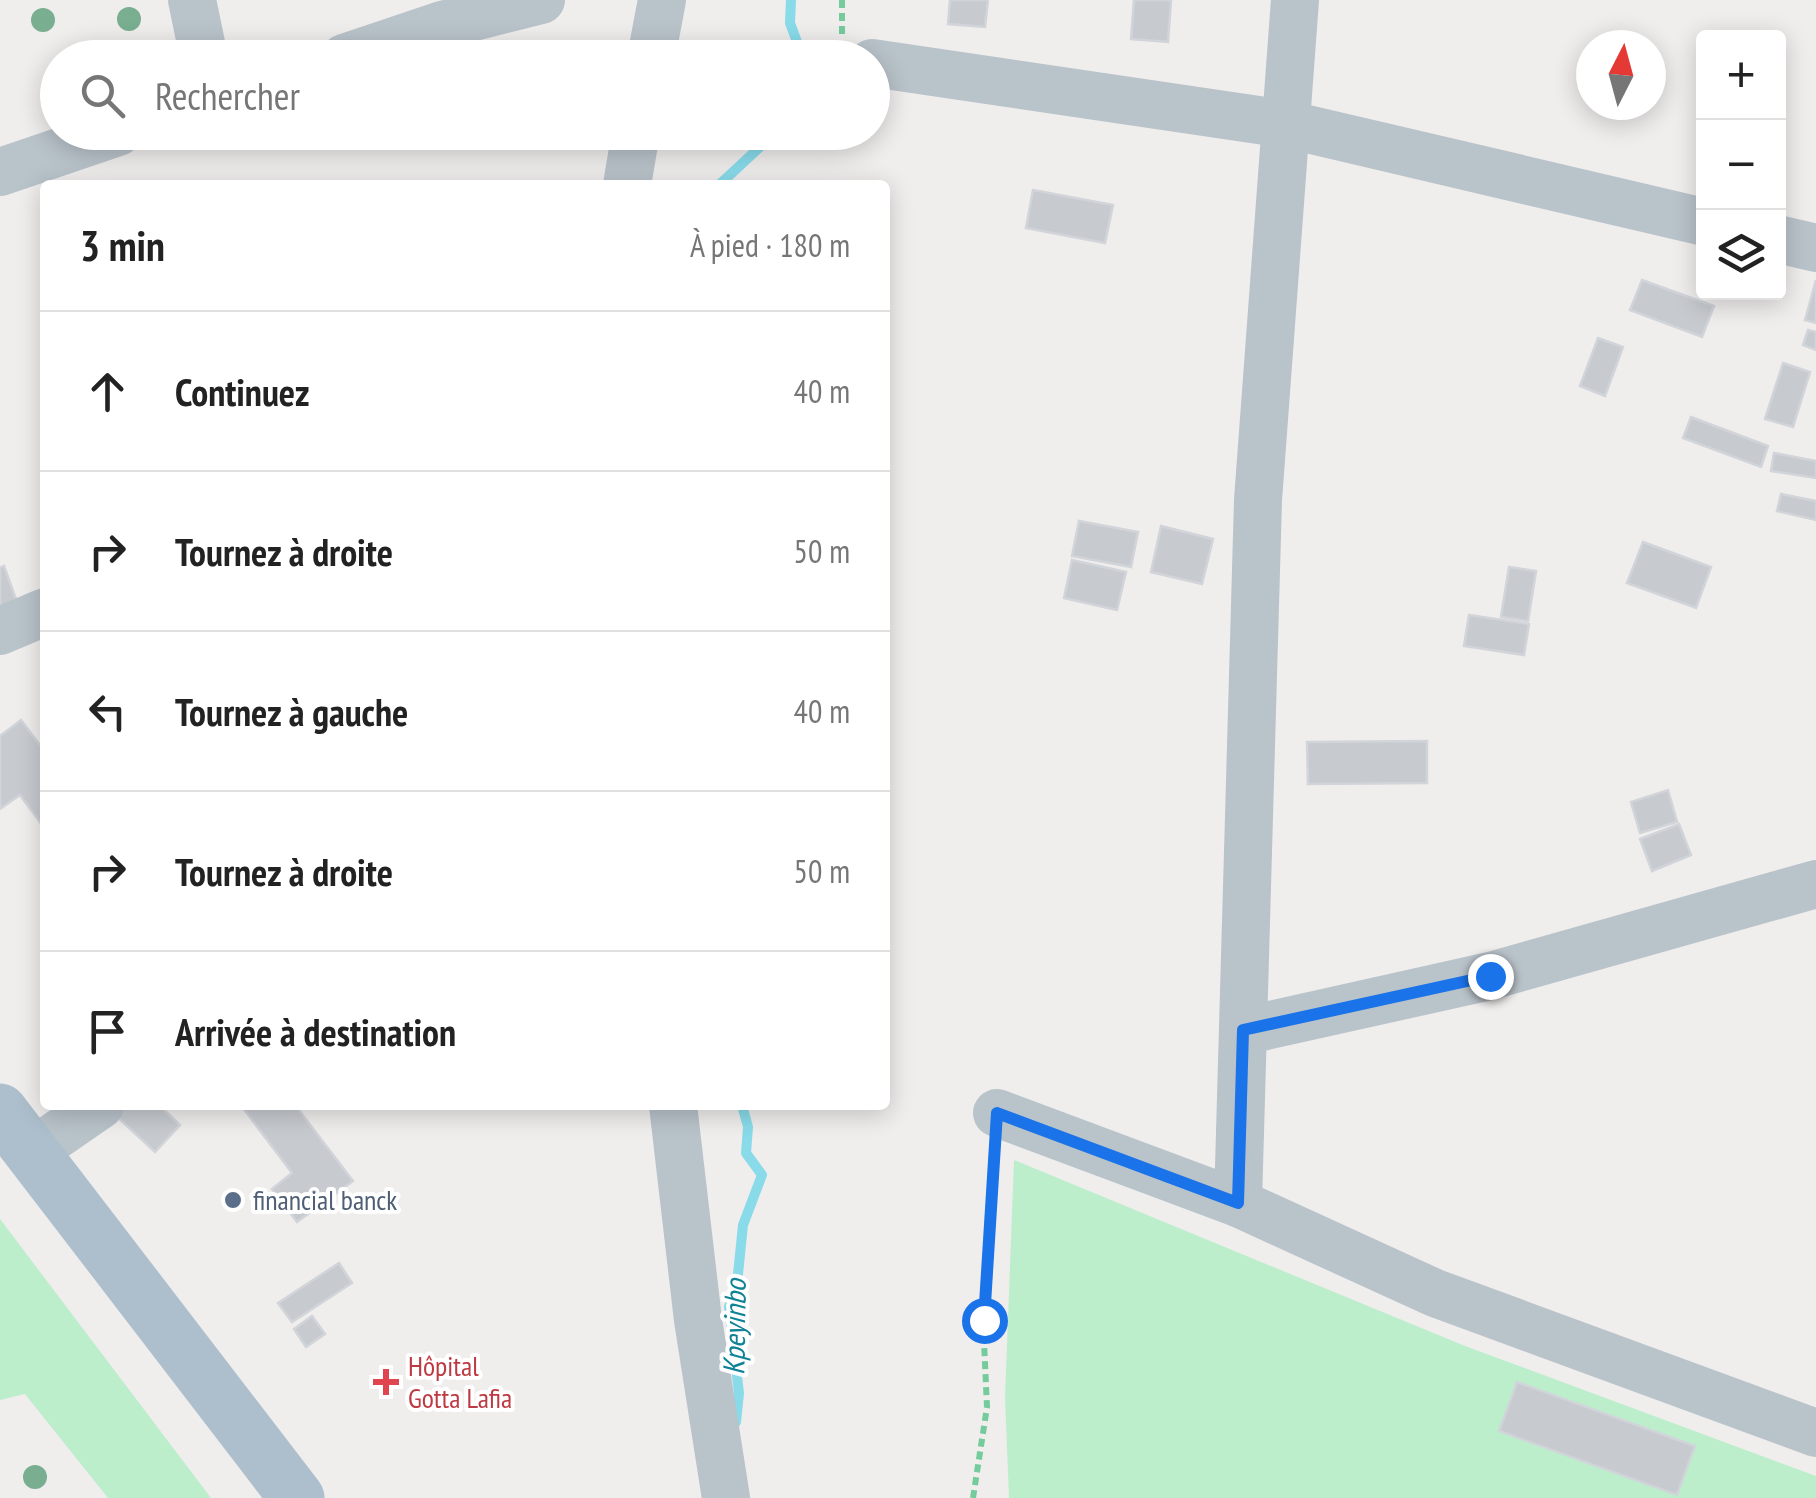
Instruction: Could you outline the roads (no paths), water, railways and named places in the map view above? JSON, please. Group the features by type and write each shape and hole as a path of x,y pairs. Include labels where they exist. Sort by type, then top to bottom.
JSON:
{"main road":[{"path":"16,1132 297,1498"}],"street":[{"path":"192,0 200,40"},
{"path":"384,40 443,13 542,0"},
{"path":"654,40 662,0"},
{"path":"1238,1203 1258,500 1294,0"},
{"path":"890,58 1286,124 1696,220"},
{"path":"0,172 65,150"},
{"path":"627,180 633,150"},
{"path":"1786,241 1816,248"},
{"path":"0,631 40,614"},
{"path":"1243,1030 1490,976 1816,884"},
{"path":"16,1132 84,1110"},
{"path":"674,1110 698,1320 726,1498"},
{"path":"997,1113 1238,1203 1436,1294 1816,1433"}],"waterway":[{"name":"Kpeyinbo","path":"791,0 790,23 796,40"},
{"name":"Kpeyinbo","path":"724,180 757,150"},
{"name":"Kpeyinbo","path":"736,1422 739,1393 729,1307 737,1284 743,1225 762,1175 746,1153 748,1127 743,1110"}],"place":[{"name":"financial banck","path":"233,1200"},
{"name":"Hôpital Gotta Lafia","path":"386,1382"}]}
